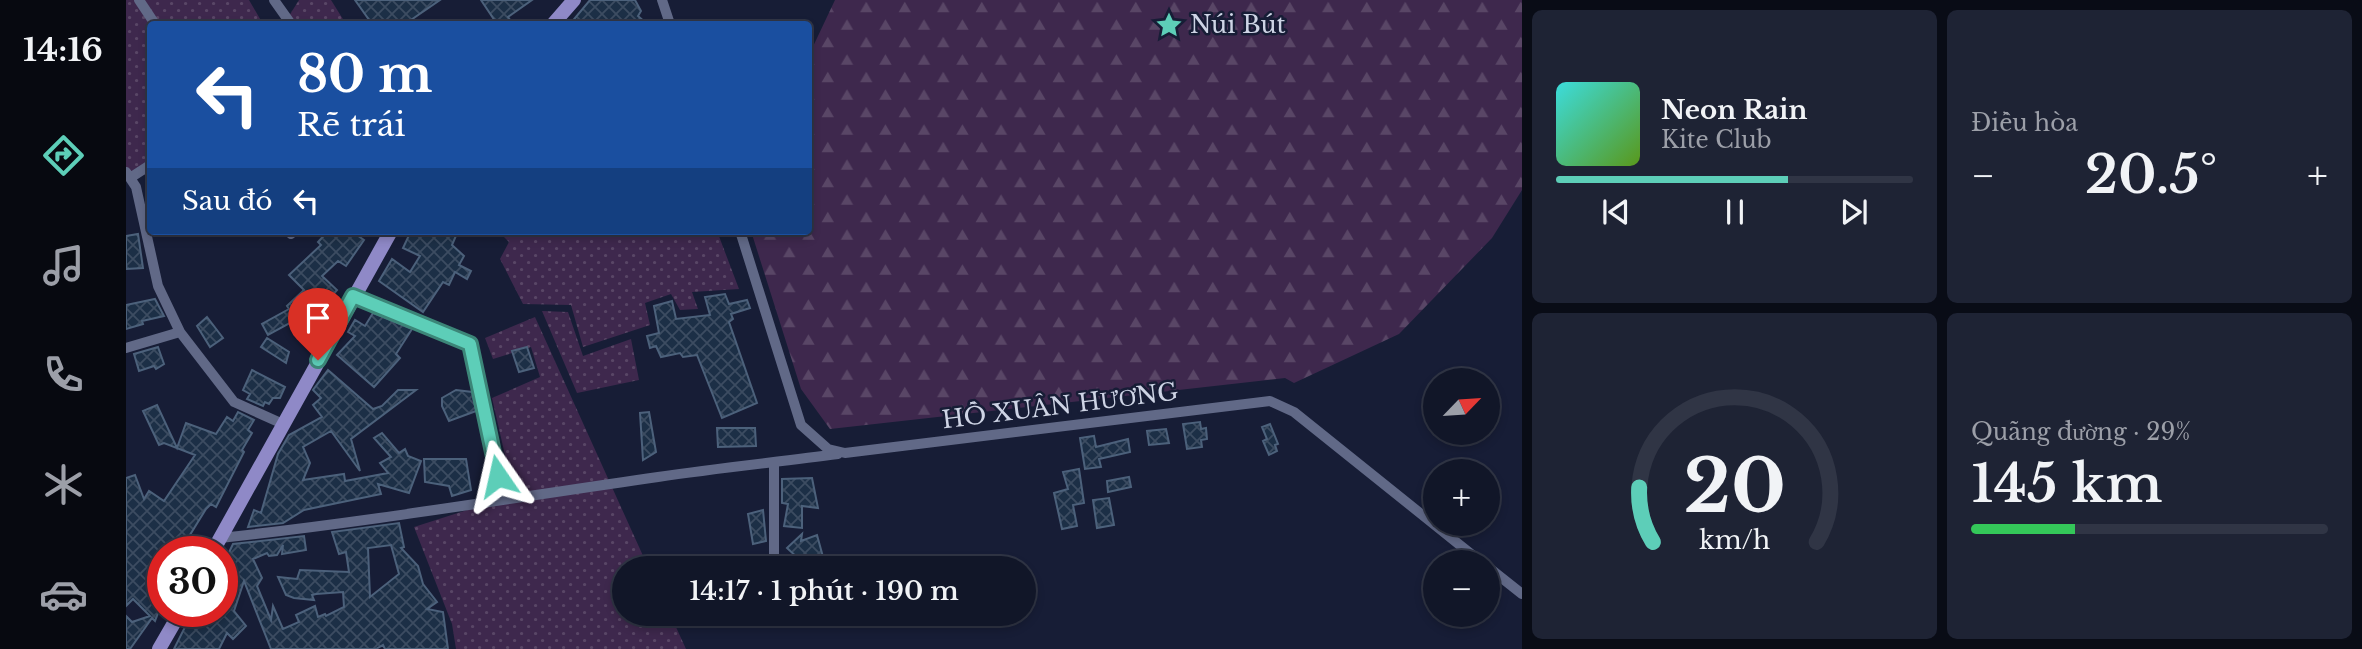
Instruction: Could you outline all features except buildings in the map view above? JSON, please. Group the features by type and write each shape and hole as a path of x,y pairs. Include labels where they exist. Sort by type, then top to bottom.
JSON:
{"main road":[{"path":"556,21 574,0"},
{"path":"222,536 389,235"},
{"path":"159,649 171,627"}],"street":[{"path":"139,0 153,21"},
{"path":"274,0 289,21"},
{"path":"662,0 669,21"},
{"path":"147,166 128,175 136,187 158,286 180,332 234,401 283,424"},
{"path":"741,235 801,425 828,449 845,453"},
{"path":"353,296 470,344 502,500"},
{"path":"126,348 180,332"},
{"name":"HỒ XUÂN HƯƠNG","path":"238,541 387,515 456,509 502,500 845,453 1270,401 1294,412 1466,550"},
{"path":"774,463 774,556"},
{"path":"1500,577 1522,594"}],"green space":[{"path":"126,0 249,0 261,21 147,21 147,175 126,170"},
{"path":"299,0 331,0 344,21 286,21"},
{"path":"835,0 1522,0 1522,190 1492,238 1399,334 1294,383 1285,378 830,429 801,389 752,235 812,235 812,49"},
{"path":"502,235 719,235 739,289 692,292 698,309 680,310 671,294 645,303 650,325 583,347 571,305 523,304 500,259 509,242"},
{"path":"542,311 568,312 583,356 631,339 639,380 577,393"},
{"path":"535,317 643,556 612,556 612,626 675,626 686,649 456,649 452,624 414,527 514,495 492,398 540,377 531,347 493,359 485,338"}],"place":[{"name":"Núi Bút","path":"1169,25"}],"route":[{"path":"318,360 353,296 444,336 470,344 498,476"}]}
